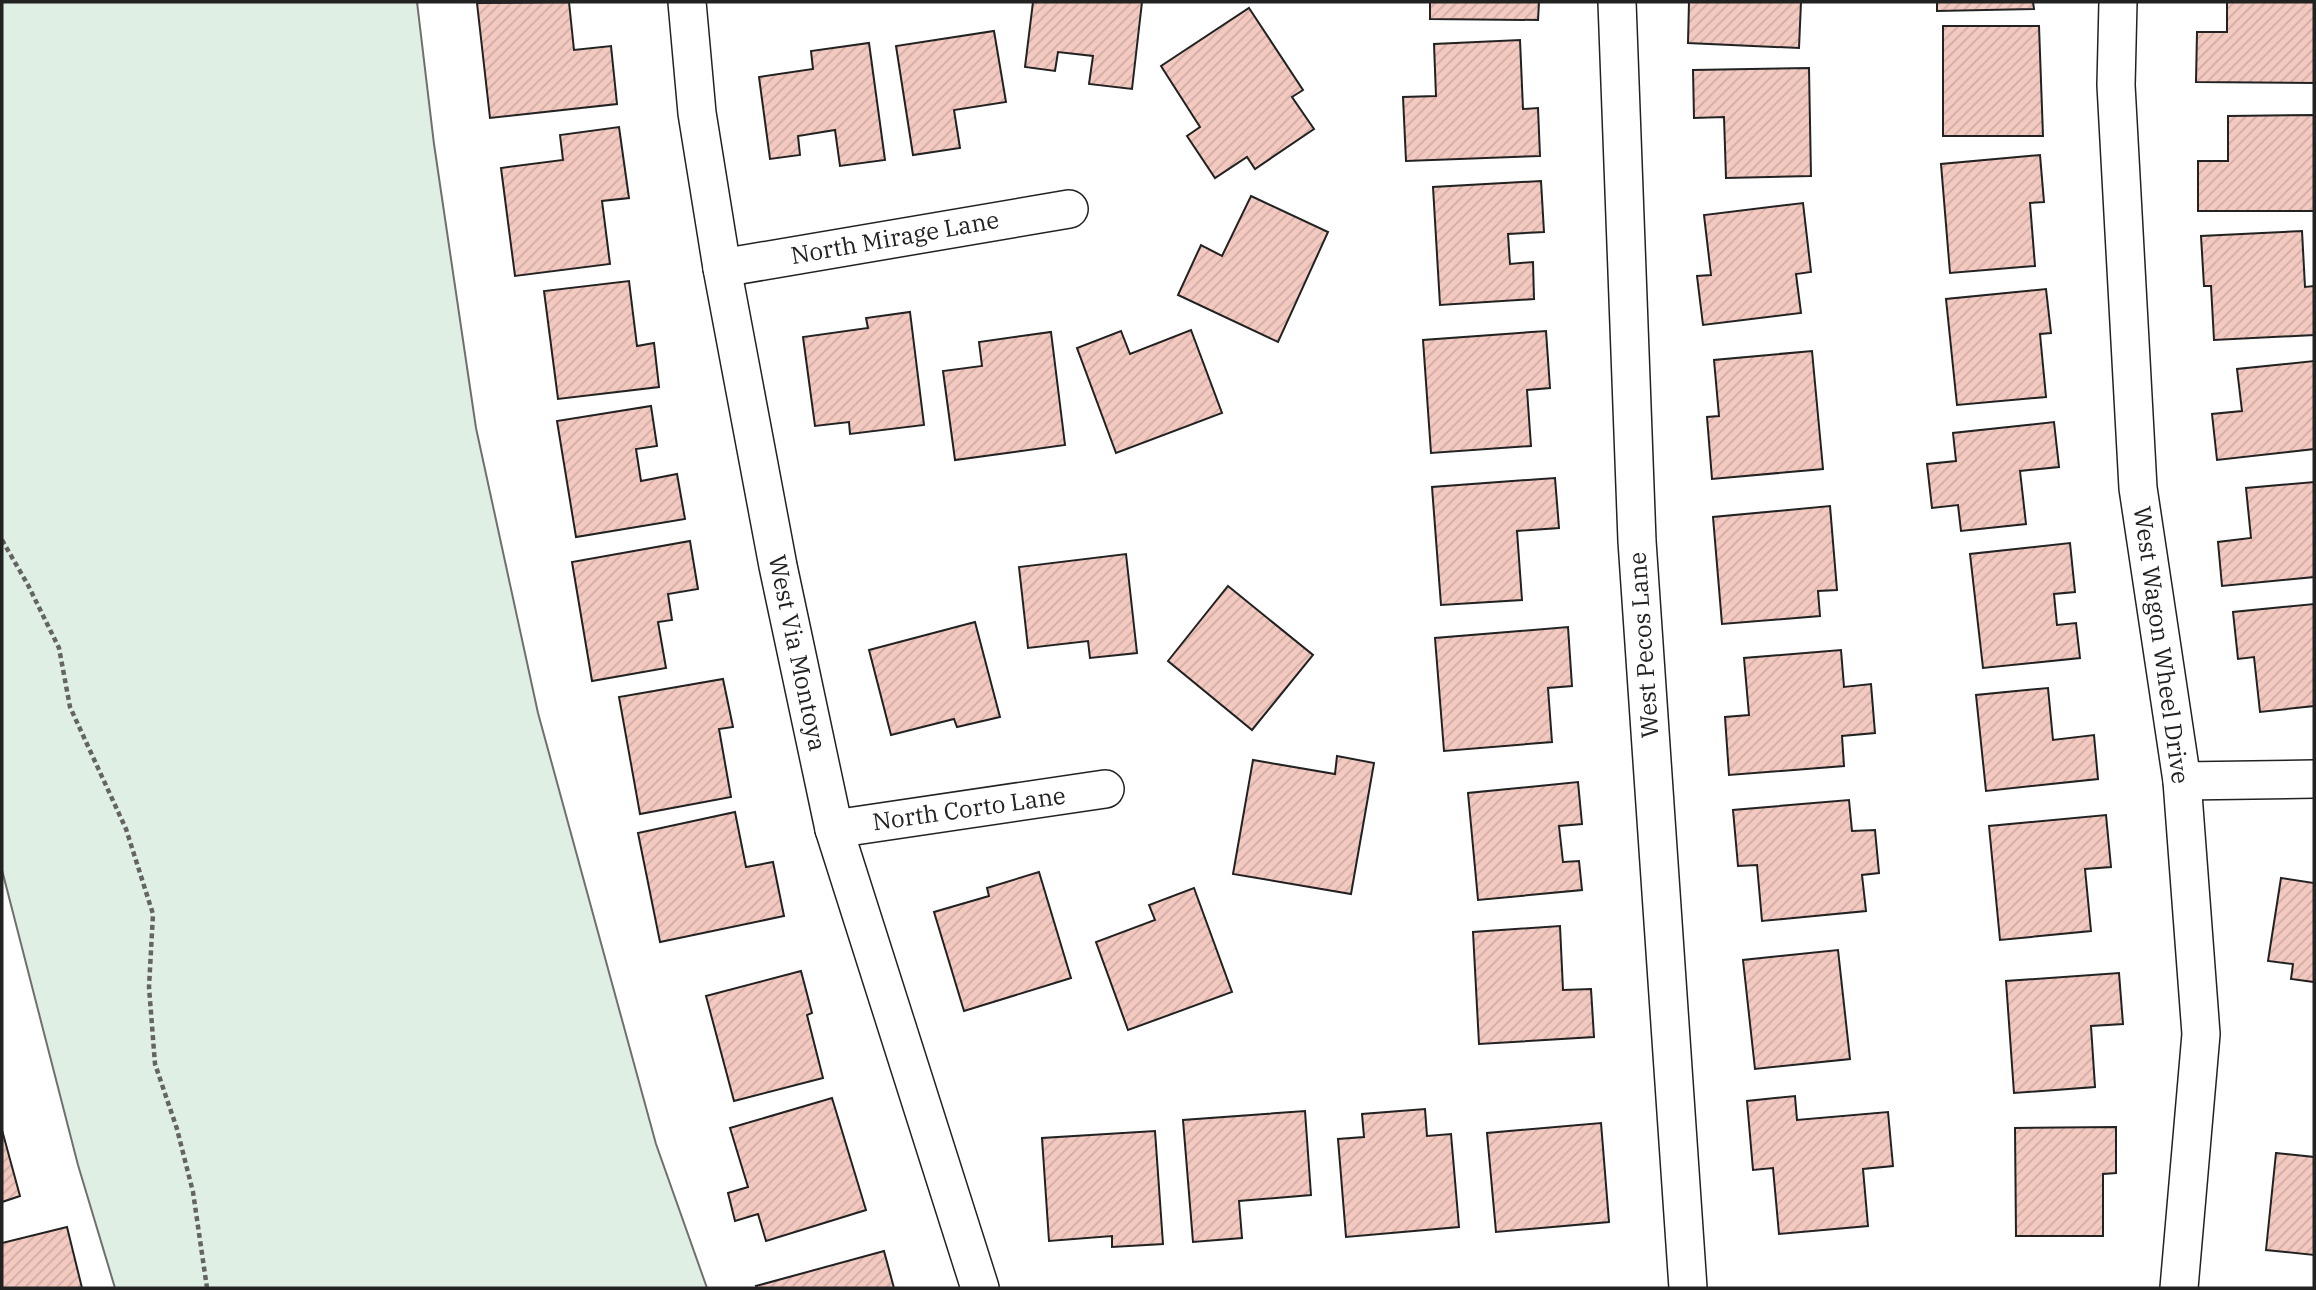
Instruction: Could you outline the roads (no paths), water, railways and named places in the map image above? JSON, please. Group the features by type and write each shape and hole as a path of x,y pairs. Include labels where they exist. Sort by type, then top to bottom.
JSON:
{"street":[{"name":"West Via Montoya","path":"687,2 697,113 722,268 778,566 834,828 980,1288"},
{"name":"West Pecos Lane","path":"1617,2 1637,541 1688,1288"},
{"name":"West Wagon Wheel Drive","path":"2118,2 2116,85 2138,488 2182,781 2201,1034 2179,1288"},
{"name":"North Mirage Lane","path":"722,268 1069,209"},
{"path":"2182,781 2314,779"},
{"name":"North Corto Lane","path":"834,828 1105,789"}]}
